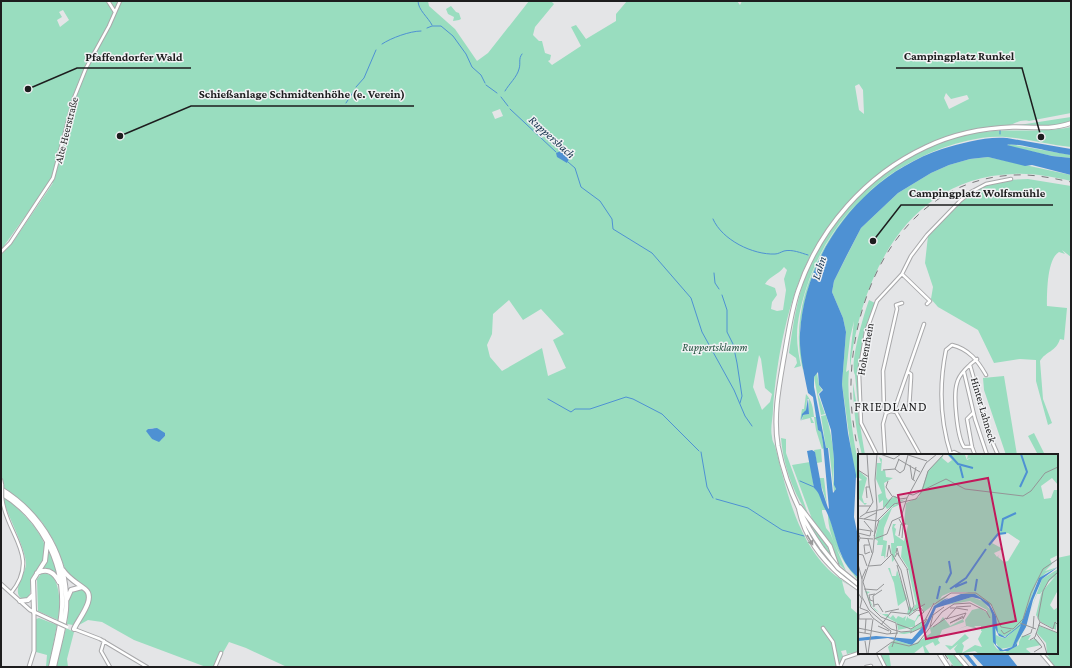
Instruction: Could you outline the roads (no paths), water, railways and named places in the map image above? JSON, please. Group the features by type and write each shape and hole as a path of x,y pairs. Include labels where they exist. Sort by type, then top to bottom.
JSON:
{"highway":[{"path":"1,487 22,504 40,523 52,544 62,568 70,579 88,592 89,600 74,629"},
{"path":"1,493 27,514 47,541 55,560 61,587 61,617 51,667"},
{"path":"34,612 33,580 46,558 47,541"},
{"path":"54,667 64,623 66,603 62,568"},
{"path":"37,573 44,571 51,572 57,578 61,587"},
{"path":"66,603 71,590 82,587"},
{"path":"20,601 28,600 33,595"}],"main road":[{"path":"858,584 838,568 822,548 797,503 786,476 778,445 777,415 779,391 787,339 798,292 812,258 830,227 856,197 880,175 903,158 954,136 983,129 1011,127 1050,128 1071,124"},
{"path":"797,503 800,519 811,542 823,559 842,576"},
{"path":"797,503 830,546 842,576"},
{"path":"940,654 948,667"}],"street":[{"path":"108,1 115,12"},
{"name":"Alte Heerstraße","path":"1,252 10,243 53,178 74,98 86,68 120,1"},
{"name":"Hohenrhein","path":"877,454 860,420 859,370 866,332 872,310 880,296 902,274 911,256 927,235 964,198 986,184 1011,178"},
{"path":"902,274 925,294 930,301 927,304"},
{"path":"885,454 883,424 886,413 884,409 883,371 897,309 896,305 902,303"},
{"path":"894,411 924,324"},
{"path":"951,454 944,436 941,403 946,350 952,345 970,353 977,359 986,375"},
{"name":"Hinter Lahneck","path":"972,447 967,447 962,444 957,416 956,383 970,365 977,359"},
{"name":"Hinter Lahneck","path":"970,365 991,439 998,454"},
{"path":"908,372 911,374 909,409"},
{"name":"Hinter Lahneck","path":"964,372 973,413 987,454"},
{"path":"886,413 894,411"},
{"path":"894,411 919,454"},
{"name":"Hinter Lahneck","path":"973,413 967,419 972,447 976,454"},
{"path":"1,480 2,498 24,563 21,578 11,593"},
{"path":"842,576 858,588"},
{"path":"1,584 34,612 67,627 104,641 146,666"},
{"path":"30,667 34,651 34,612"},
{"path":"823,628 833,642 839,667"},
{"path":"104,641 101,651 110,667"},
{"path":"215,667 221,653"},
{"path":"839,667 844,658 858,653"},
{"path":"878,654 885,667"},
{"path":"956,654 967,667"},
{"path":"1042,654 1053,667"}],"water":[{"name":"Lahn","path":"1007,138 1071,149 1071,155 1019,145 1007,145 1052,156 1071,158 1071,175 1032,165 1025,166 988,157 970,159 949,165 931,173 898,193 861,228 834,281 832,292 843,318 846,332 842,384 848,433 856,475 854,517 858,536 858,577 851,571 845,562 837,544 832,525 819,494 814,488 807,451 812,450 815,452 822,490 829,509 823,443 821,432 818,430 813,397 808,393 800,348 800,333 804,303 813,273 827,246 844,220 864,197 888,177 914,161 942,149 974,140","holes":["818,372 819,385 823,390 819,394 831,430 834,459 834,485 836,489 833,493 828,448 826,448 814,387 814,377"]},
{"path":"561,151 569,159 567,163 557,157 556,153"},
{"path":"808,398 809,414 803,415 801,421 802,414 806,410"},
{"path":"157,428 165,433 165,436 159,442 152,439 146,431 148,429"},
{"path":"963,654 968,654 978,667 974,667"},
{"path":"972,654 1008,654 1018,667 984,667"}],"waterway":[{"name":"Ruppersbach","path":"418,1 421,10 432,25"},
{"name":"Ruppersbach","path":"427,28 432,26 441,26 453,36 466,54 472,67 481,75 485,83"},
{"path":"382,44 401,35 421,31"},
{"path":"356,87 364,78 376,50"},
{"path":"505,91 518,72 522,54"},
{"name":"Ruppersbach","path":"486,85 497,93"},
{"path":"346,103 354,91"},
{"name":"Ruppersbach","path":"501,97 508,106"},
{"name":"Ruppersbach","path":"510,109 556,152"},
{"name":"Ruppersbach","path":"568,162 575,168 581,187 600,201 612,219 613,229 652,253 691,298 702,332 734,390 745,416 752,426"},
{"path":"713,219 717,227 731,240 748,249 766,254 776,254 790,250 808,255"},
{"path":"714,273 715,283 719,289"},
{"path":"722,295 727,310 727,332 733,344 737,363 742,396 740,403"},
{"path":"548,399 571,412 575,409 590,409 626,397 633,399 662,414 699,451"},
{"path":"701,452 707,487 713,498"},
{"name":"Ruppersbach","path":"800,481 814,487"},
{"path":"716,499 748,508 782,530 804,536"}],"railway":[{"path":"859,454 851,401 854,346 862,310 875,276 893,244 915,217 943,196 976,181 1014,175 1028,175 1071,182"},
{"path":"945,654 953,667"}],"place":[{"name":"Pfaffendorfer Wald","path":"28,89"},
{"name":"Schießanlage Schmidtenhöhe (e. Verein)","path":"120,136"},
{"name":"Campingplatz Runkel","path":"1041,137"},
{"name":"Campingplatz Wolfsmühle","path":"873,241"}],"district":[{"name":"FRIEDLAND","path":"891,406"}],"park label":[{"name":"Ruppertsklamm","path":"715,347"}]}
